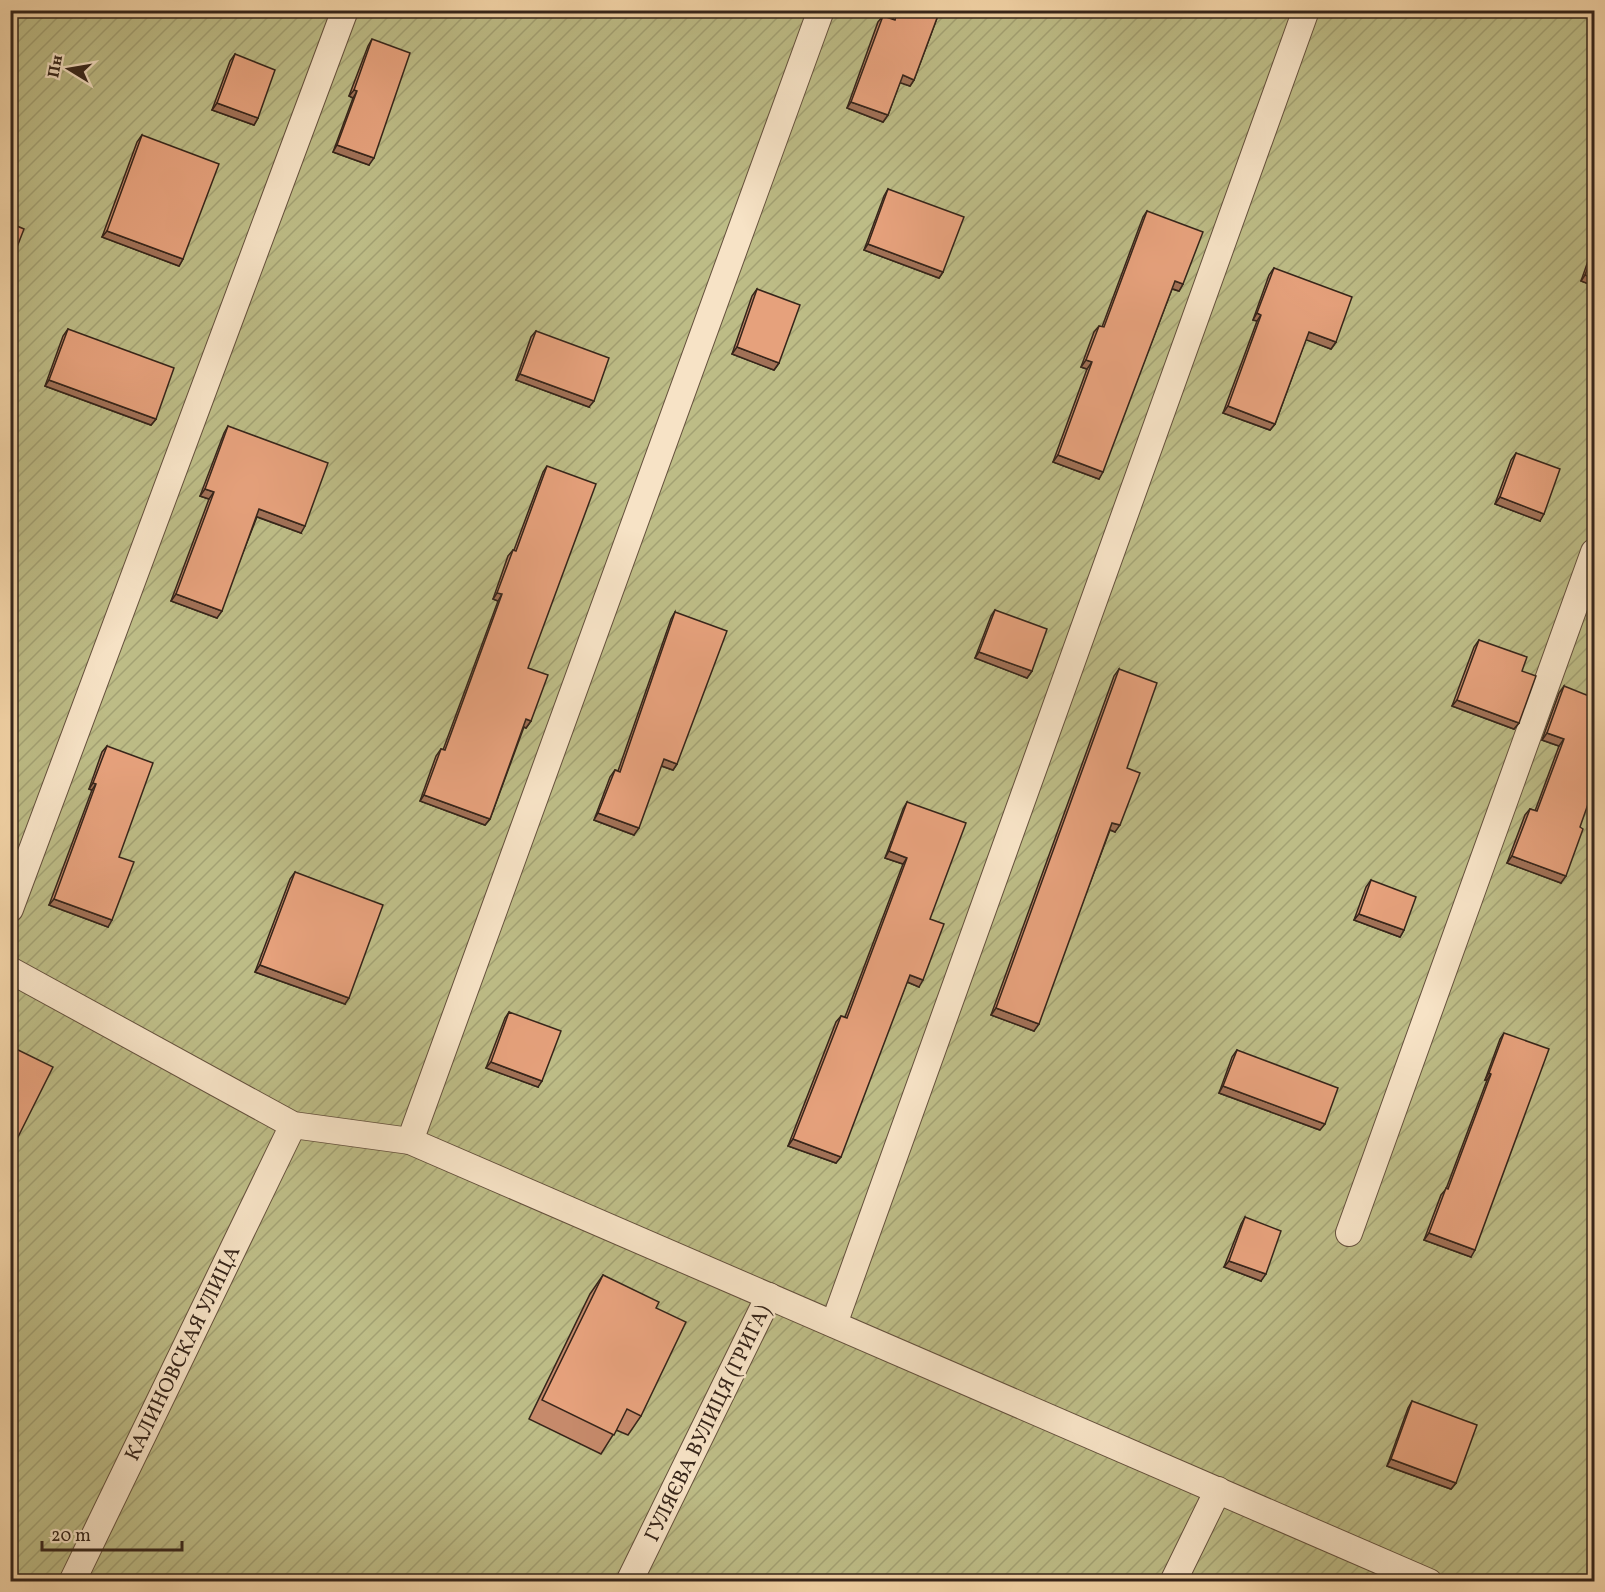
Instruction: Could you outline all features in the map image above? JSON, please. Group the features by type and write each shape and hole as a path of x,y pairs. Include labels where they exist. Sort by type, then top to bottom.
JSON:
{"lane":[{"path":"13,904 345,10"},
{"path":"410,1141 821,10"},
{"path":"834,1324 1306,10"},
{"path":"1348,1233 1594,552"},
{"path":"10,970 293,1125 410,1141 1429,1581"},
{"name":"КАЛИНОВСКАЯ УЛИЦА","path":"72,1581 293,1125"},
{"name":"ГУЛЯЄВА ВУЛИЦЯ (ГРИГА)","path":"629,1581 769,1296"},
{"path":"1173,1581 1218,1490"}],"shaded area":[{"path":"11,11 1594,11 1594,1581 11,1581"}],"building":[{"path":"898,10 940,10 914,80 903,75 888,115 851,102 883,16 895,20"},
{"path":"372,39 410,53 374,158 337,145 357,91 354,90"},
{"path":"235,54 275,70 258,118 217,103"},
{"path":"142,135 219,164 183,259 107,231"},
{"path":"888,189 964,217 943,272 868,244"},
{"path":"1147,211 1203,232 1183,284 1175,281 1103,472 1058,455 1092,362 1086,360 1099,326 1104,327"},
{"path":"10,223 24,229 10,265"},
{"path":"1594,250 1594,278 1585,275"},
{"path":"1274,268 1352,297 1336,342 1309,332 1275,424 1228,406 1261,315 1257,313"},
{"path":"757,289 800,305 779,363 737,347"},
{"path":"68,329 174,368 156,419 49,380"},
{"path":"536,331 609,358 594,401 520,374"},
{"path":"228,426 328,463 305,526 259,509 222,611 176,594 214,492 205,489"},
{"path":"1516,453 1560,469 1544,514 1500,497"},
{"path":"547,466 596,484 528,668 548,675 531,721 526,719 490,819 424,795 441,749 445,750 502,594 497,593 513,550 516,551"},
{"path":"995,610 1047,629 1032,671 979,652"},
{"path":"675,612 727,631 677,764 664,759 639,828 598,813 615,770 620,772"},
{"path":"1479,640 1527,657 1522,671 1536,676 1519,723 1457,700"},
{"path":"1119,669 1157,683 1127,768 1140,773 1120,825 1112,823 1039,1024 996,1008"},
{"path":"1564,686 1594,698 1594,787 1580,827 1583,829 1566,876 1512,856 1530,809 1537,811 1564,739 1547,733"},
{"path":"107,746 153,763 119,857 134,862 112,920 54,899 96,784 93,783"},
{"path":"907,802 966,823 930,919 944,924 923,980 910,975 841,1157 793,1139 841,1016 847,1018 907,858 889,851"},
{"path":"295,872 383,905 349,998 260,965"},
{"path":"1371,880 1416,897 1404,930 1359,914"},
{"path":"509,1012 561,1031 542,1081 491,1062"},
{"path":"1504,1033 1549,1049 1475,1250 1429,1233 1446,1188 1448,1189"},
{"path":"10,1046 53,1067 10,1153"},
{"path":"1237,1050 1338,1088 1325,1124 1223,1086"},
{"path":"1245,1217 1281,1231 1266,1274 1229,1261"},
{"path":"603,1275 659,1302 656,1308 686,1322 641,1416 627,1409 614,1435 542,1400"},
{"path":"1412,1401 1477,1425 1456,1483 1391,1459"}]}
